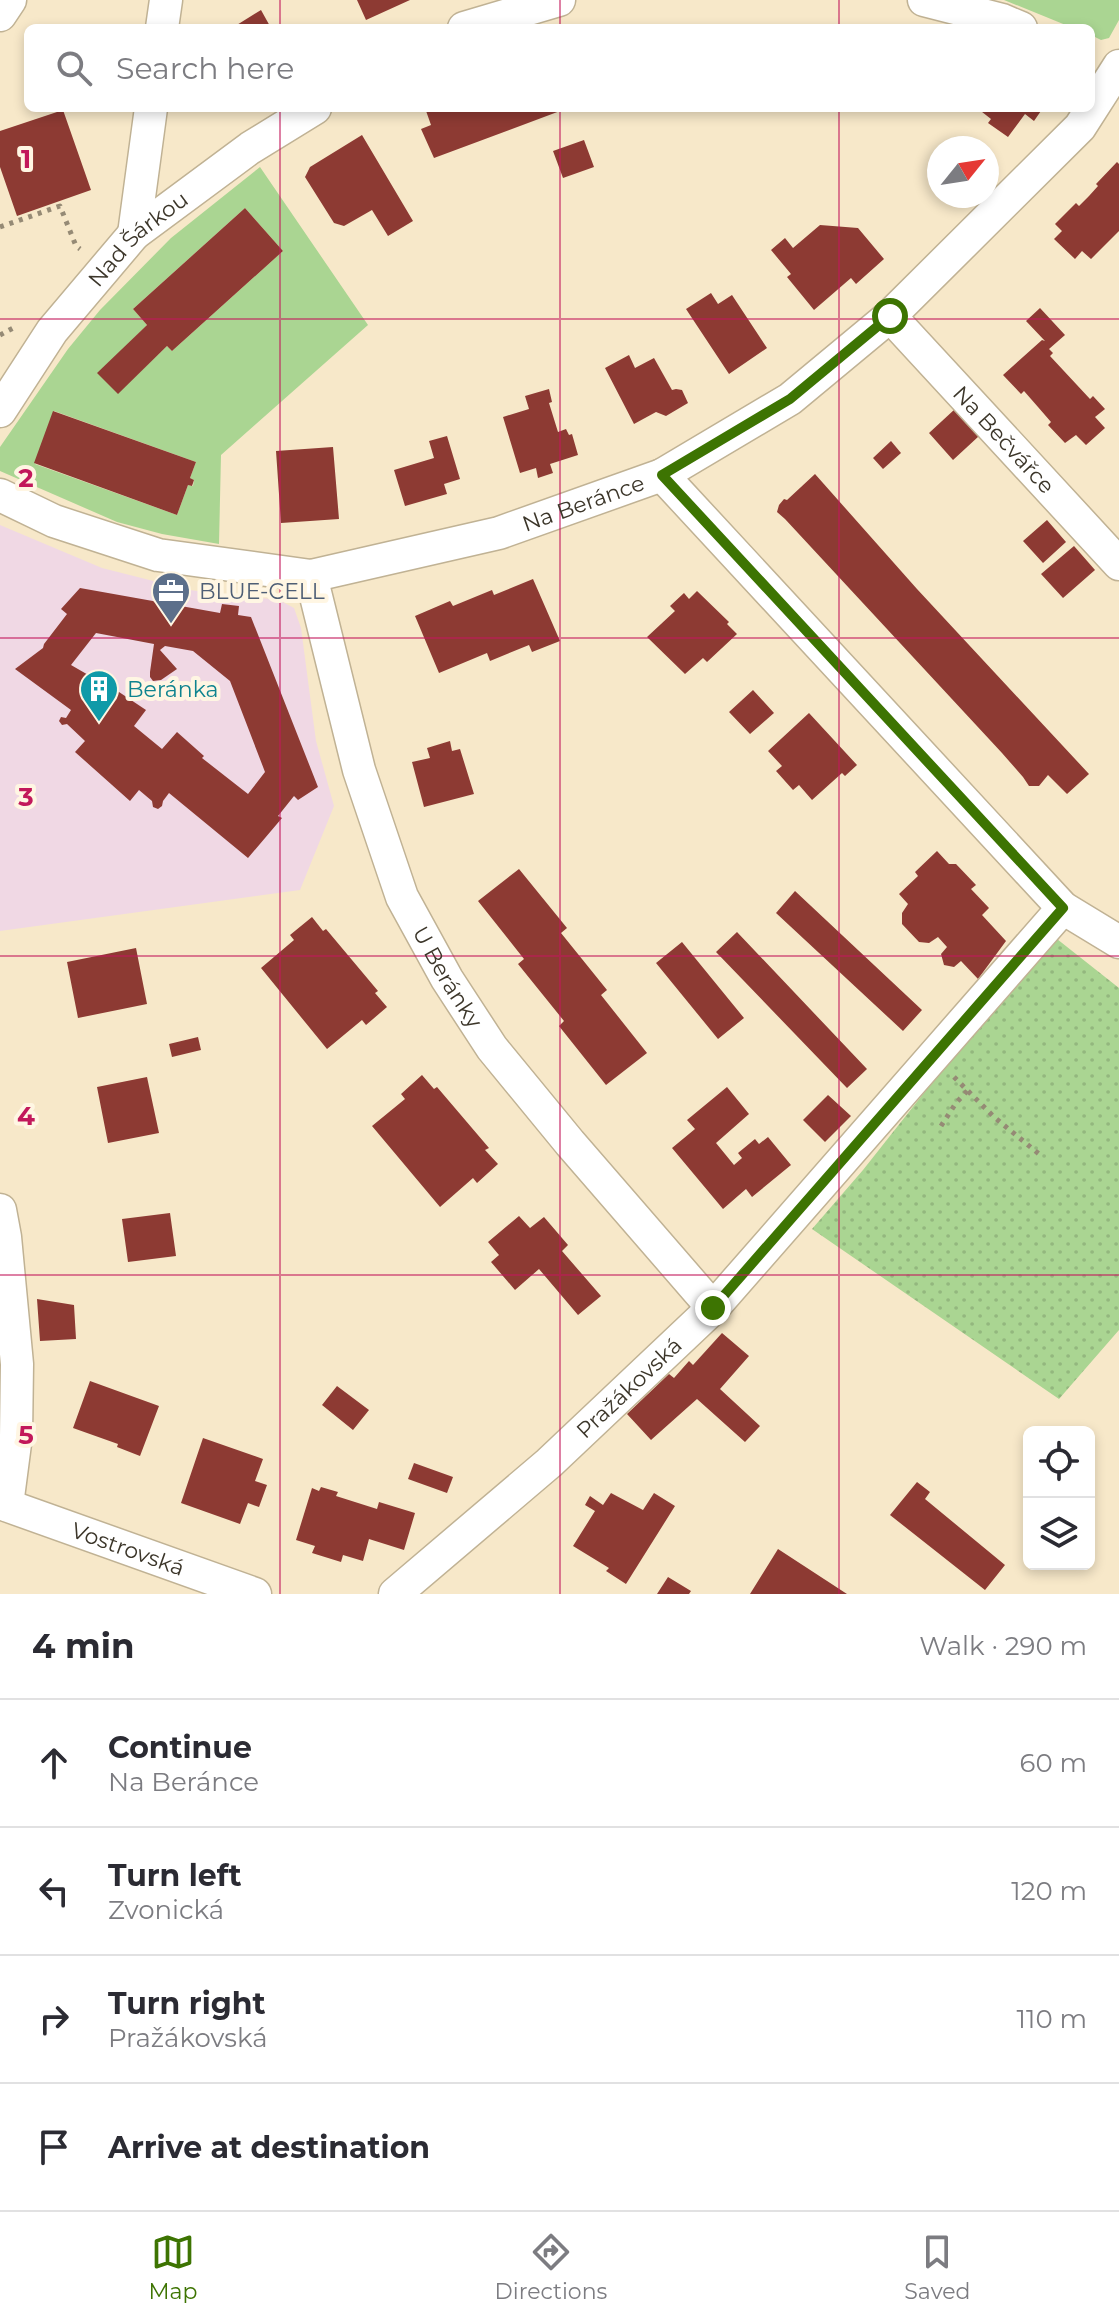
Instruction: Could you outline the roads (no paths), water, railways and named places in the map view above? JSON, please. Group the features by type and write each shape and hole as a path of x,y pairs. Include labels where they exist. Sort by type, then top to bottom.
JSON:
{"street":[{"path":"0,15 10,0"},
{"path":"163,24 166,0"},
{"path":"478,24 559,0"},
{"path":"924,0 1012,24"},
{"name":"Na Beránce","path":"1095,98 1111,68"},
{"path":"134,234 150,112"},
{"name":"Nad Šárkou","path":"0,411 52,331 134,234 250,148 308,112"},
{"name":"Na Beránce","path":"0,495 54,521 158,555 311,576 499,533 662,475 790,399 890,316 1080,127 1088,112"},
{"name":"Na Bečvářce","path":"890,316 1119,564"},
{"path":"662,475 1063,908 1119,942"},
{"name":"U Beránky","path":"311,576 359,770 402,897 439,965 492,1048 713,1308"},
{"name":"Pražákovská","path":"395,1594 549,1463 713,1308 1063,908"},
{"path":"0,1210 17,1364 16,1436 3,1504"},
{"name":"Vostrovská","path":"3,1504 255,1594"}],"place":[{"name":"BLUE-CELL","path":"171,625"},
{"name":"Beránka","path":"99,723"}]}
